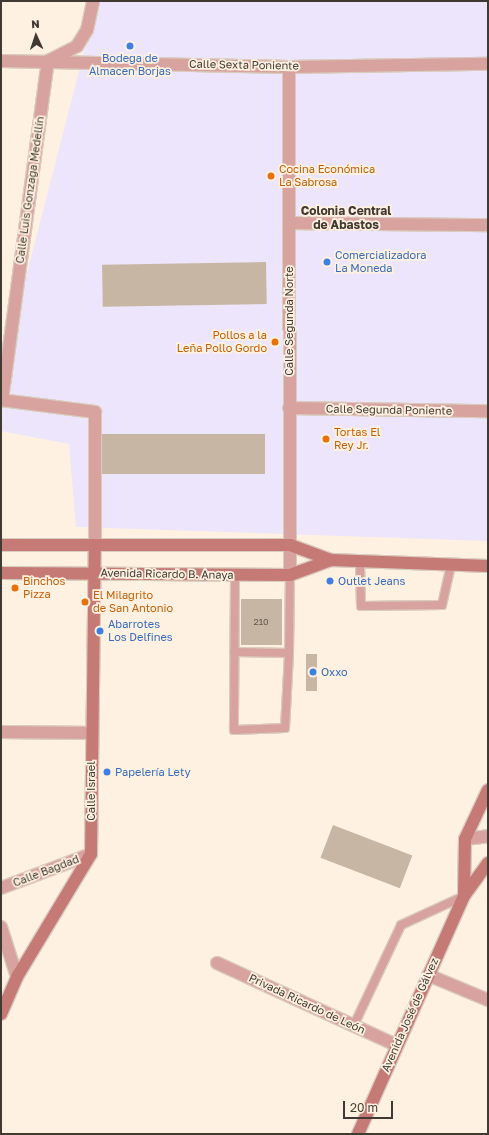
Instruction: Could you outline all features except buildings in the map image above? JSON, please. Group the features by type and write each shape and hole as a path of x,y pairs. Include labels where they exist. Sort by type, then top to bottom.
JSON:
{"main road":[{"name":"Avenida Ricardo B. Anaya","path":"1,545 290,545 331,560 488,566"},
{"name":"Calle Israel","path":"91,854 91,733 95,545"},
{"name":"Avenida Ricardo B. Anaya","path":"1,573 290,575 331,560"},
{"name":"Avenida José de Gálvez","path":"464,896 465,839 488,790"},
{"path":"1,1014 18,977 91,854"},
{"name":"Avenida José de Gálvez","path":"358,1134 396,1045 464,896 488,863"}],"street":[{"path":"48,61 77,46 87,30 93,1"},
{"name":"Calle Sexta Poniente","path":"1,61 289,67 488,64"},
{"name":"Calle Luis Gonzaga Medellín","path":"2,400 48,61"},
{"name":"Calle Segunda Norte","path":"289,67 290,575"},
{"path":"289,223 488,225"},
{"path":"2,400 95,412 95,545"},
{"name":"Calle Segunda Poniente","path":"289,408 488,411"},
{"path":"1,732 91,733"},
{"path":"465,839 488,836"},
{"name":"Calle Bagdad","path":"1,888 91,854"},
{"path":"1,927 18,977"},
{"name":"Privada Ricardo de León","path":"217,963 396,1045"},
{"path":"428,975 488,1000"}],"lane":[{"path":"360,562 361,606 442,605 451,565"},
{"path":"235,575 234,730 285,728 289,653 290,575"},
{"path":"234,652 289,653"},
{"path":"354,1025 401,925 464,896"}],"shaded area":[{"path":"97,1 488,1 488,541 76,527 69,444 1,431 1,374"}],"place":[{"name":"Bodega de Almacen Borjas","path":"130,46"},
{"name":"Cocina Económica La Sabrosa","path":"271,176"},
{"name":"Comercializadora La Moneda","path":"327,262"},
{"name":"Pollos a la Leña Pollo Gordo","path":"275,342"},
{"name":"Tortas El Rey Jr.","path":"326,439"},
{"name":"Outlet Jeans","path":"330,581"},
{"name":"Binchos Pizza","path":"15,588"},
{"name":"El Milagrito de San Antonio","path":"85,602"},
{"name":"Abarrotes Los Delfines","path":"100,631"},
{"name":"Oxxo","path":"313,672"},
{"name":"Papelería Lety","path":"107,772"}],"district":[{"name":"Colonia Central de Abastos","path":"346,218"}]}
